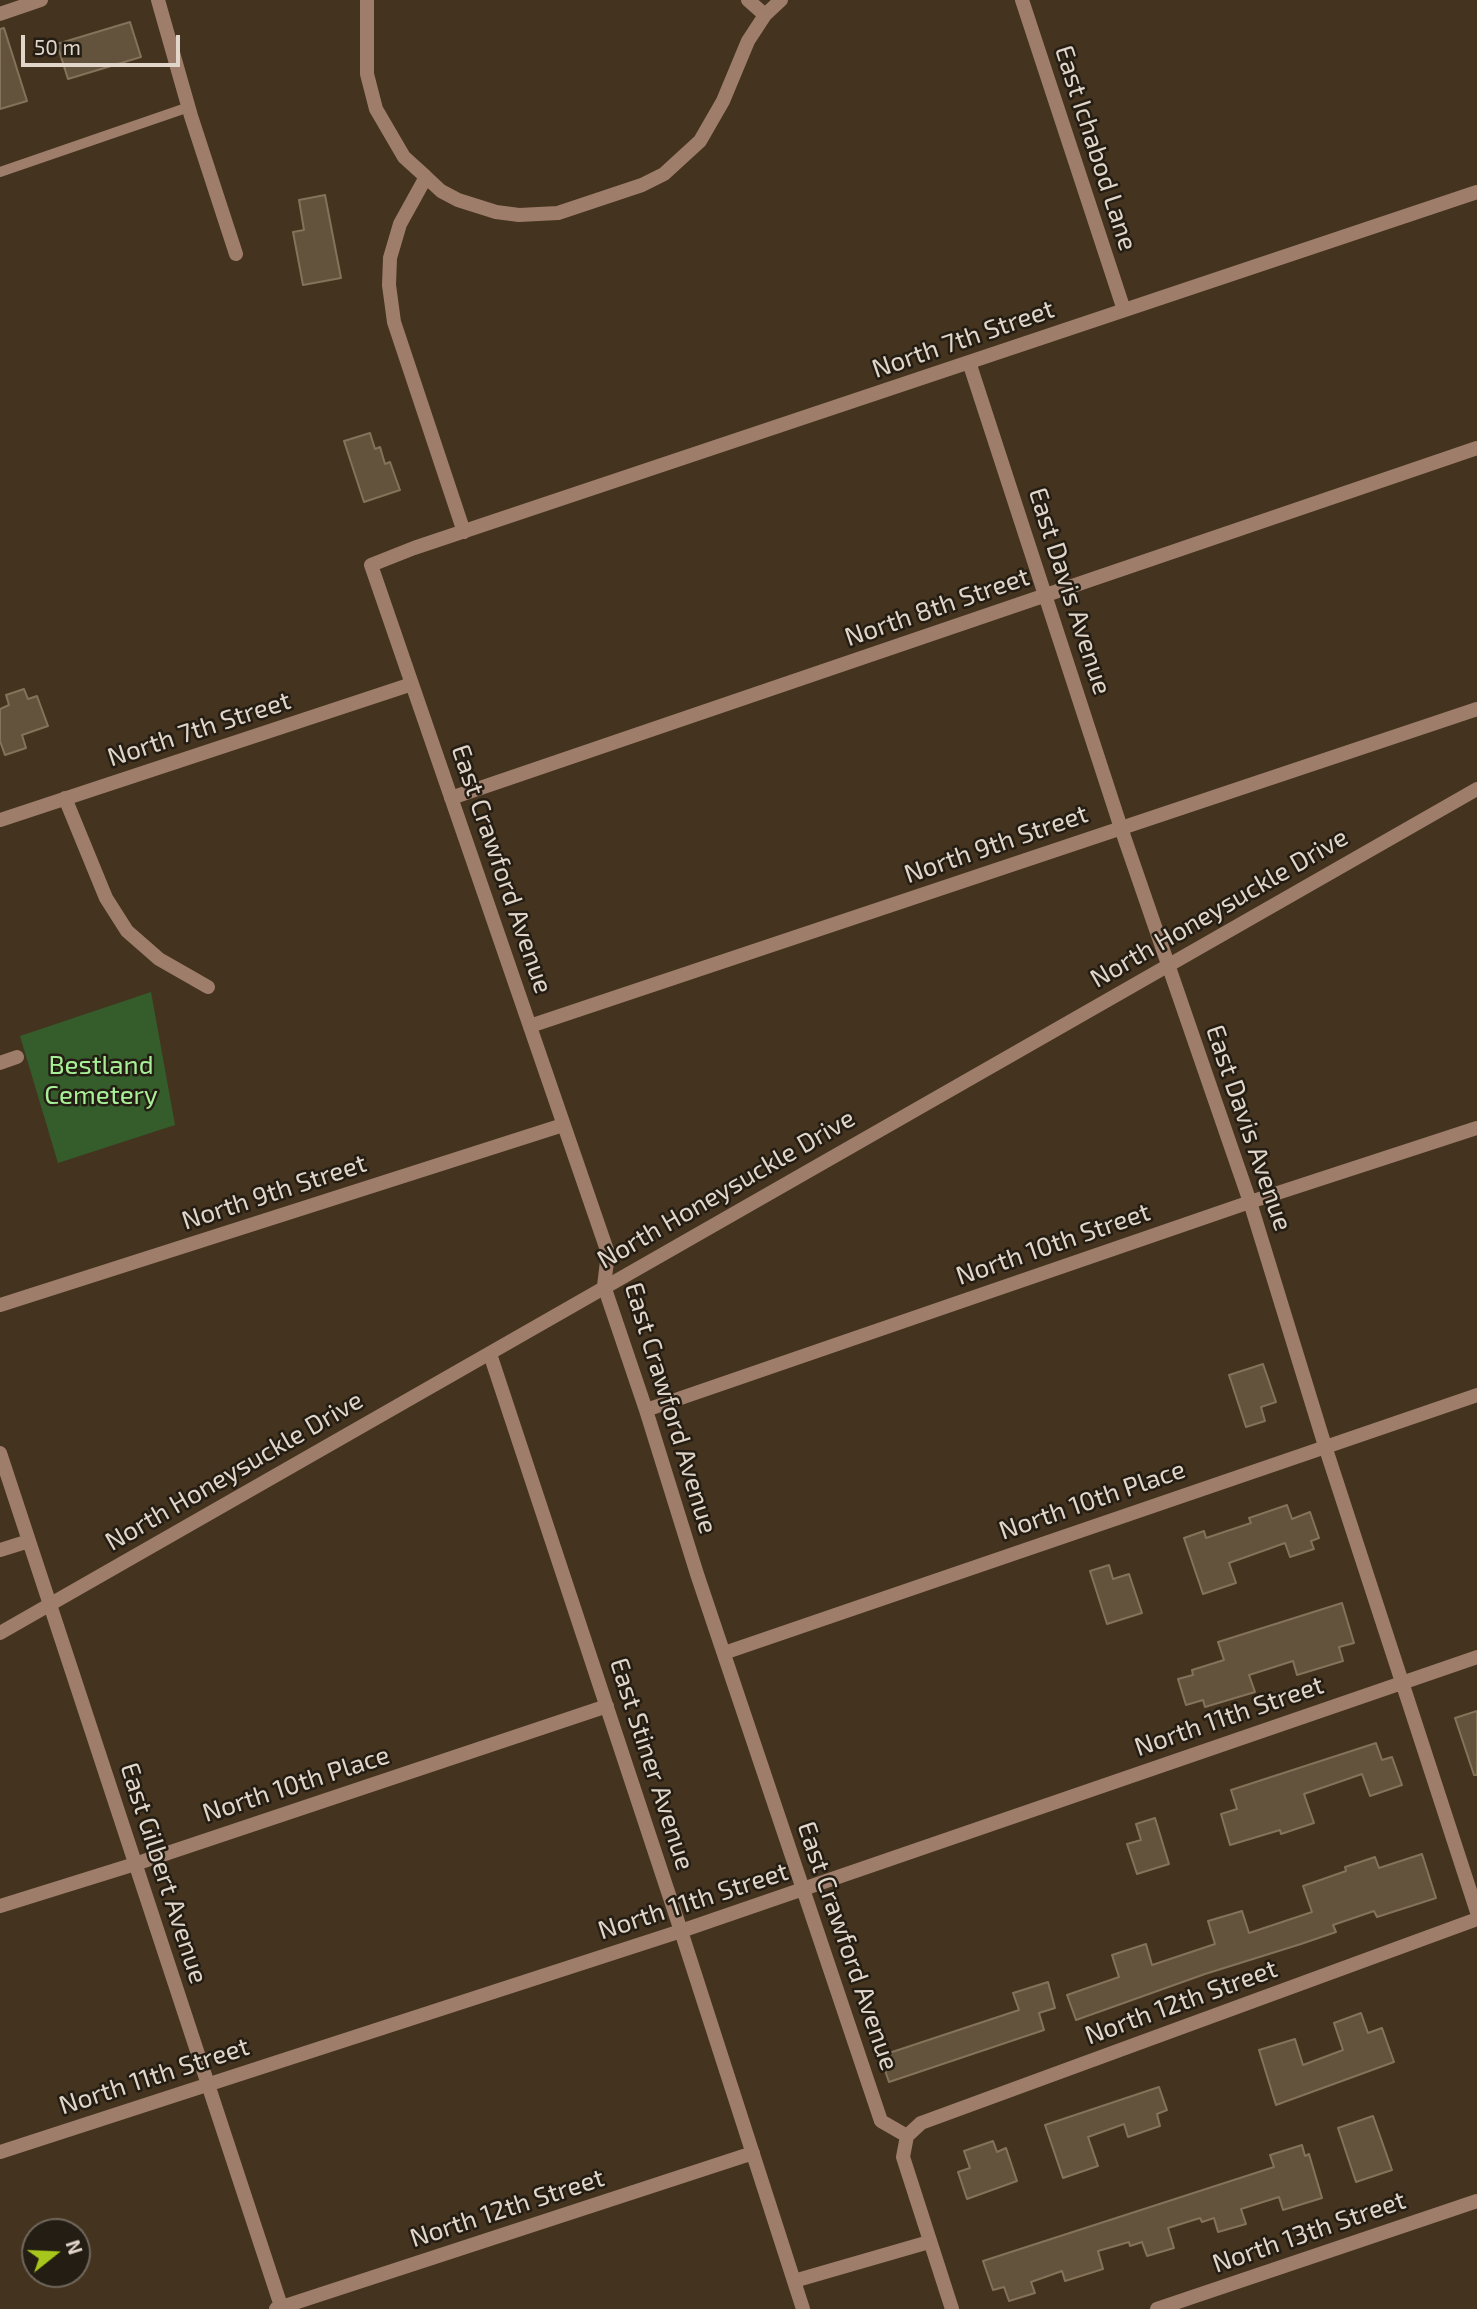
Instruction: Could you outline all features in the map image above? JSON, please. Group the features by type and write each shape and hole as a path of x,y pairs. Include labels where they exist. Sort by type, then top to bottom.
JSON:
{"street":[{"path":"0,13 41,0"},
{"path":"158,0 236,254"},
{"path":"367,0 367,74 376,109 404,157 441,191 458,200 519,215 558,213 642,186 664,174 700,141 723,101 748,41 765,15 780,0"},
{"path":"748,0 765,15"},
{"name":"East Ichabod Lane","path":"1022,0 1124,310"},
{"path":"426,177 400,224 390,258 389,285 400,344 464,532"},
{"name":"North 7th Street","path":"464,532 1477,192"},
{"name":"East Davis Avenue","path":"969,362 1121,828 1250,1202 1325,1446 1477,1912"},
{"name":"North 8th Street","path":"451,798 1477,448"},
{"name":"East Crawford Avenue","path":"464,532 371,565 608,1253 604,1286 881,2121 907,2136"},
{"name":"North 7th Street","path":"0,820 412,684"},
{"name":"North 9th Street","path":"530,1026 1477,709"},
{"name":"North Honeysuckle Drive","path":"0,1633 1477,789"},
{"path":"65,798 106,898 127,931 159,959 208,987"},
{"path":"0,1063 17,1056"},
{"name":"North 9th Street","path":"0,1305 564,1125"},
{"name":"North 10th Street","path":"646,1410 1250,1202 1477,1128"},
{"name":"East Stiner Avenue","path":"490,1354 803,2309"},
{"name":"North 10th Place","path":"724,1653 1477,1395"},
{"name":"East Gilbert Avenue","path":"0,1453 280,2308"},
{"path":"0,1550 29,1541"},
{"name":"North 11th Street","path":"0,2152 681,1931 1477,1657"},
{"name":"North 10th Place","path":"0,1906 135,1864 607,1706"},
{"name":"North 12th Street","path":"907,2136 921,2123 1477,1919"},
{"path":"907,2136 903,2157 952,2309"},
{"name":"North 12th Street","path":"280,2308 753,2154"},
{"name":"North 13th Street","path":"1157,2309 1477,2201"},
{"path":"794,2281 929,2242"}],"lane":[{"path":"0,172 189,107"}],"green space":[{"name":"Bestland Cemetery","path":"151,992 175,1125 58,1163 20,1036"}],"building":[{"path":"130,22 141,57 68,79 57,44"},
{"path":"4,28 27,101 0,109 0,29"},
{"path":"325,195 341,278 303,285 293,232 304,230 299,200"},
{"path":"370,433 375,449 380,447 385,464 390,462 400,490 364,502 344,441"},
{"path":"24,689 28,699 37,696 48,726 22,735 26,748 5,755 0,741 0,709 9,705 6,695"},
{"path":"1263,1364 1276,1402 1261,1407 1265,1421 1246,1427 1229,1375"},
{"path":"1287,1505 1292,1519 1310,1512 1319,1538 1311,1541 1314,1549 1290,1557 1285,1543 1229,1563 1236,1583 1203,1594 1184,1538 1204,1531 1206,1538 1251,1523 1249,1518"},
{"path":"1109,1565 1113,1579 1129,1574 1142,1613 1107,1624 1090,1571"},
{"path":"1342,1603 1354,1643 1339,1647 1343,1661 1297,1675 1293,1661 1249,1675 1255,1692 1205,1707 1203,1700 1186,1705 1178,1679 1193,1675 1192,1670 1224,1660 1218,1642"},
{"path":"1477,1711 1477,1775 1474,1775 1455,1718"},
{"path":"1376,1743 1382,1760 1392,1757 1402,1785 1370,1796 1362,1774 1304,1794 1314,1823 1281,1834 1280,1830 1230,1845 1221,1814 1237,1809 1231,1790"},
{"path":"1155,1818 1169,1864 1137,1874 1127,1844 1141,1840 1136,1824"},
{"path":"1422,1854 1436,1898 1377,1917 1374,1911 1333,1925 1336,1932 1205,1974 1076,2020 1067,1995 1119,1977 1112,1955 1146,1944 1152,1965 1215,1944 1208,1921 1242,1911 1249,1933 1312,1912 1303,1886 1346,1871 1345,1867 1375,1857 1379,1868"},
{"path":"1048,1982 1055,2008 1039,2013 1044,2030 889,2082 880,2056 1019,2010 1013,1993"},
{"path":"1361,2013 1368,2033 1382,2028 1394,2062 1276,2105 1259,2050 1295,2039 1303,2065 1343,2050 1334,2023"},
{"path":"1159,2087 1167,2110 1157,2114 1160,2126 1128,2137 1124,2124 1088,2137 1098,2166 1063,2178 1045,2125"},
{"path":"1373,2116 1392,2170 1356,2182 1338,2128"},
{"path":"993,2141 997,2152 1006,2148 1017,2181 967,2199 958,2172 970,2168 964,2151"},
{"path":"1302,2145 1305,2156 1309,2154 1322,2198 1283,2210 1279,2197 1241,2209 1246,2224 1218,2232 1214,2218 1202,2222 1200,2218 1168,2228 1174,2248 1147,2256 1142,2242 1130,2246 1129,2242 1098,2251 1103,2269 1065,2281 1062,2271 1031,2282 1035,2293 1009,2301 1004,2287 993,2290 983,2261 1274,2167 1270,2155"}]}
